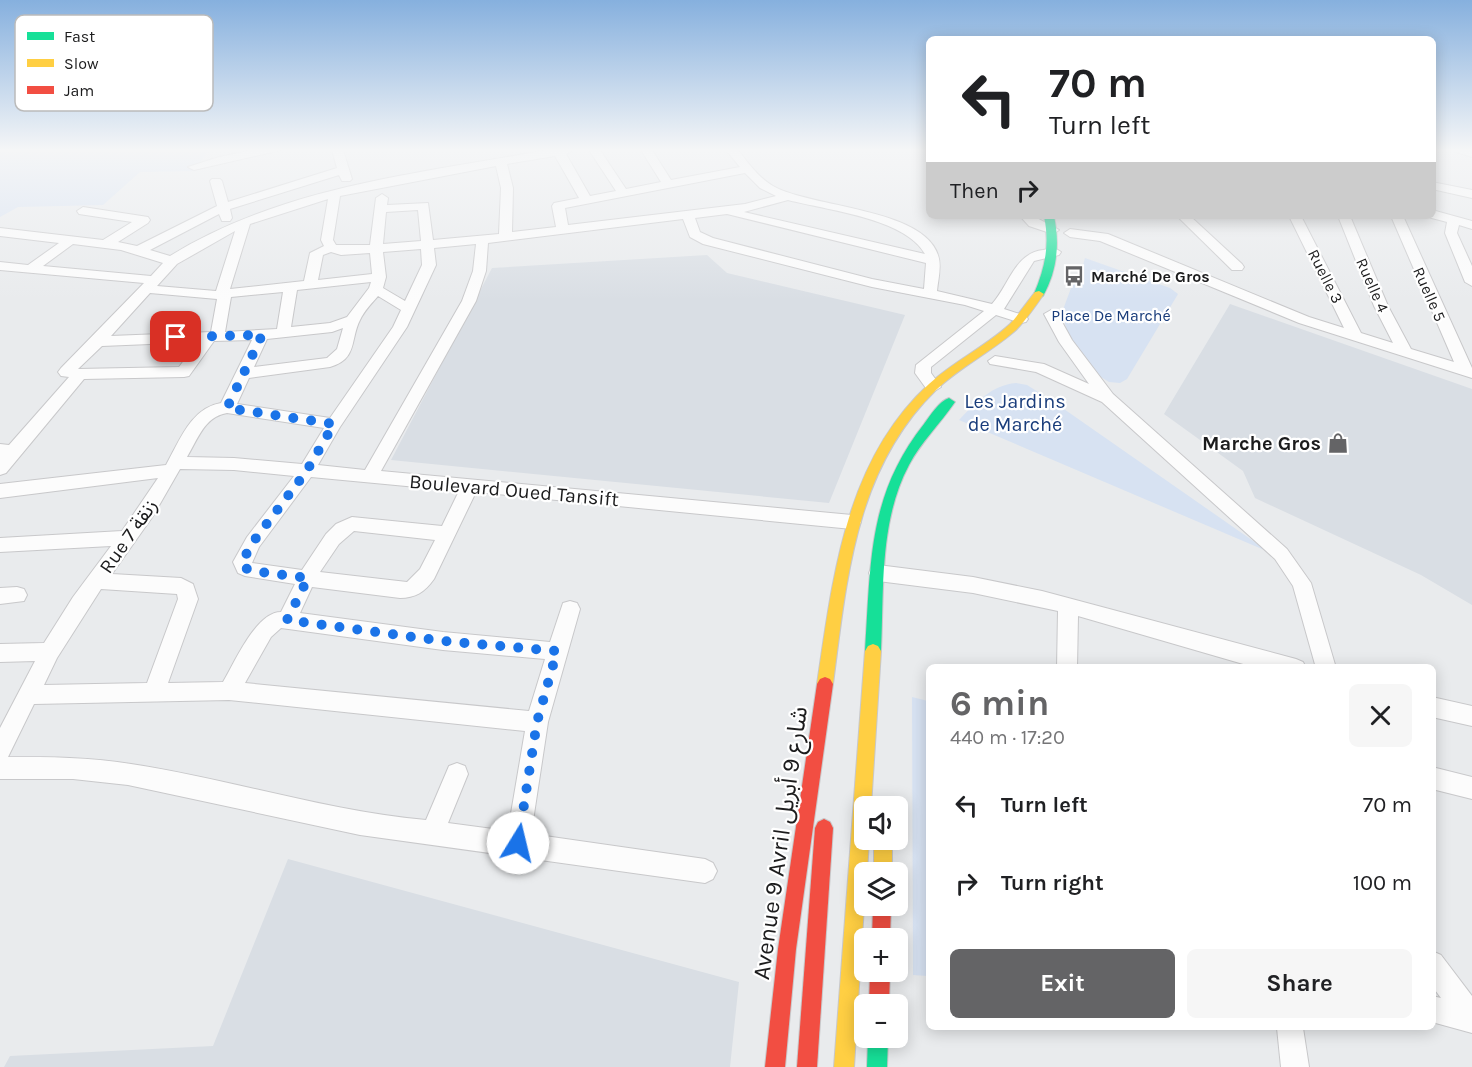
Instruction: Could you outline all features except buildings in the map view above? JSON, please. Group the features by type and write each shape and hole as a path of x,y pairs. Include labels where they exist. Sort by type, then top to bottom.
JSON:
{"highway":[{"path":"990,360 1040,293 1054,252 1050,219"},
{"path":"1065,219 1070,239"},
{"path":"990,360 1009,351"},
{"name":"Avenue 9 Avril شارع 9 أبريل","path":"775,1067 787,949 833,625 852,522 873,464 891,433 933,387 990,360"},
{"path":"844,1067 881,534 893,486 922,433 946,404 963,390"},
{"path":"877,582 882,735"},
{"name":"Avenue 9 Avril شارع 9 أبريل","path":"826,780 833,625"},
{"name":"Avenue 9 Avril شارع 9 أبريل","path":"807,1067 824,815"},
{"path":"877,1067 878,1048"}],"street":[{"path":"222,200 228,229"},
{"path":"138,250 224,207 247,200"},
{"path":"244,222 214,336 184,372 80,374 66,372 172,261 228,229 244,222 305,200"},
{"path":"331,248 327,240 334,200"},
{"path":"243,374 338,359 346,345 352,320 378,283 376,248 382,200"},
{"path":"505,237 507,200"},
{"path":"563,230 558,206 586,200"},
{"path":"310,285 317,253 331,248 341,251 482,240 723,210 759,205 776,200"},
{"path":"803,200 897,226 922,239 930,250 932,260 930,293"},
{"path":"381,209 424,206 429,265 400,327 334,424 306,472 253,542 242,562 245,568 252,571 394,590 412,590 419,586 427,574 470,487"},
{"path":"723,210 932,260"},
{"path":"83,211 144,220 106,244"},
{"path":"687,214 694,234 708,241 872,283 930,293 995,309 1021,319"},
{"path":"1436,215 1472,225"},
{"path":"1029,219 1033,223 1053,230"},
{"path":"1186,219 1237,267"},
{"name":"Ruelle 3","path":"1296,219 1355,336"},
{"name":"Ruelle 4","path":"1345,219 1381,306 1406,353"},
{"name":"Ruelle 5","path":"1398,219 1468,372"},
{"path":"1454,220 1451,233 1472,282"},
{"path":"0,232 106,244 138,250 172,261"},
{"path":"1070,239 1103,237 1274,308 1468,372"},
{"path":"30,269 71,240"},
{"path":"369,477 469,301 483,260 482,240"},
{"path":"933,387 923,373 924,365 995,309 1004,299 1029,258 1054,252"},
{"path":"0,266 224,294 310,285 378,283 408,309"},
{"path":"283,333 291,287"},
{"path":"1053,311 1065,342 1108,398 1281,554 1295,571 1302,583 1325,664"},
{"path":"98,341 262,335 332,327 352,320"},
{"path":"262,335 227,408 334,424"},
{"path":"990,360 1039,368 1108,398"},
{"path":"0,470 6,450 46,416 80,374"},
{"name":"Rue 7 زنقة","path":"3,740 50,652 96,581 147,511 202,417 213,410 227,408"},
{"name":"Boulevard Oued Tansift","path":"0,492 173,466 234,464 852,522"},
{"path":"287,620 308,578 337,532 344,526 352,524 446,534"},
{"path":"0,545 126,538"},
{"path":"96,581 172,585 181,586 186,590 188,600 154,692"},
{"path":"877,582 1003,590 1142,625 1244,656 1279,664"},
{"path":"1067,664 1068,606"},
{"path":"518,843 537,722 570,609"},
{"path":"229,691 264,631 277,620 443,641 557,651"},
{"path":"0,653 50,652"},
{"path":"28,695 229,691 537,722"},
{"path":"1436,708 1472,716"},
{"path":"0,768 50,767 144,777 348,824 518,843 705,871"},
{"path":"433,832 457,774"},
{"path":"1436,779 1472,788"},
{"path":"1436,970 1472,1019"},
{"path":"1436,1010 1472,1019"},
{"path":"1290,1030 1295,1067"}],"shaded area":[{"path":"707,255 727,273 905,315 829,503 391,460 492,268"},
{"name":"Marche Gros","path":"1230,304 1472,389 1472,605 1421,575 1255,498 1243,471 1164,414"},
{"path":"288,859 739,982 730,1067 4,1067 10,1056 213,1046"}],"green space":[{"path":"0,200 109,200 103,205 18,207 0,217"},
{"name":"Place De Marché","path":"1085,258 1170,288 1178,294 1127,379 1120,383 1109,382 1078,358 1068,335 1063,316 1064,307 1071,288 1080,276"},
{"name":"Les Jardins de Marché","path":"1007,384 1027,385 1051,400 1269,552 959,420 992,391"},
{"path":"912,697 926,700 926,976 913,975"}],"traffic: fast":[{"path":"1039,294 1047,274 1053,246 1050,219"},
{"path":"873,651 879,547 893,486 910,452 949,402"},
{"path":"877,1067 878,1048"}],"traffic: slow":[{"path":"825,684 843,563 865,486 882,451 905,417 933,387 1010,329 1039,294"},
{"path":"844,1067 873,651"},
{"path":"883,850 883,862"}],"traffic: jam":[{"path":"775,1067 787,949 825,684"},
{"path":"807,1067 824,828"},
{"path":"881,928 882,916"},
{"path":"879,994 880,982"}],"place":[{"name":"Marché De Gros","path":"1074,276"},
{"name":"Marche Gros","path":"1338,443"}],"route":[{"path":"176,337 262,335 227,408 334,424 306,472 253,542 242,562 245,568 252,571 308,578 287,620 443,641 557,651 537,722 518,843"}]}
